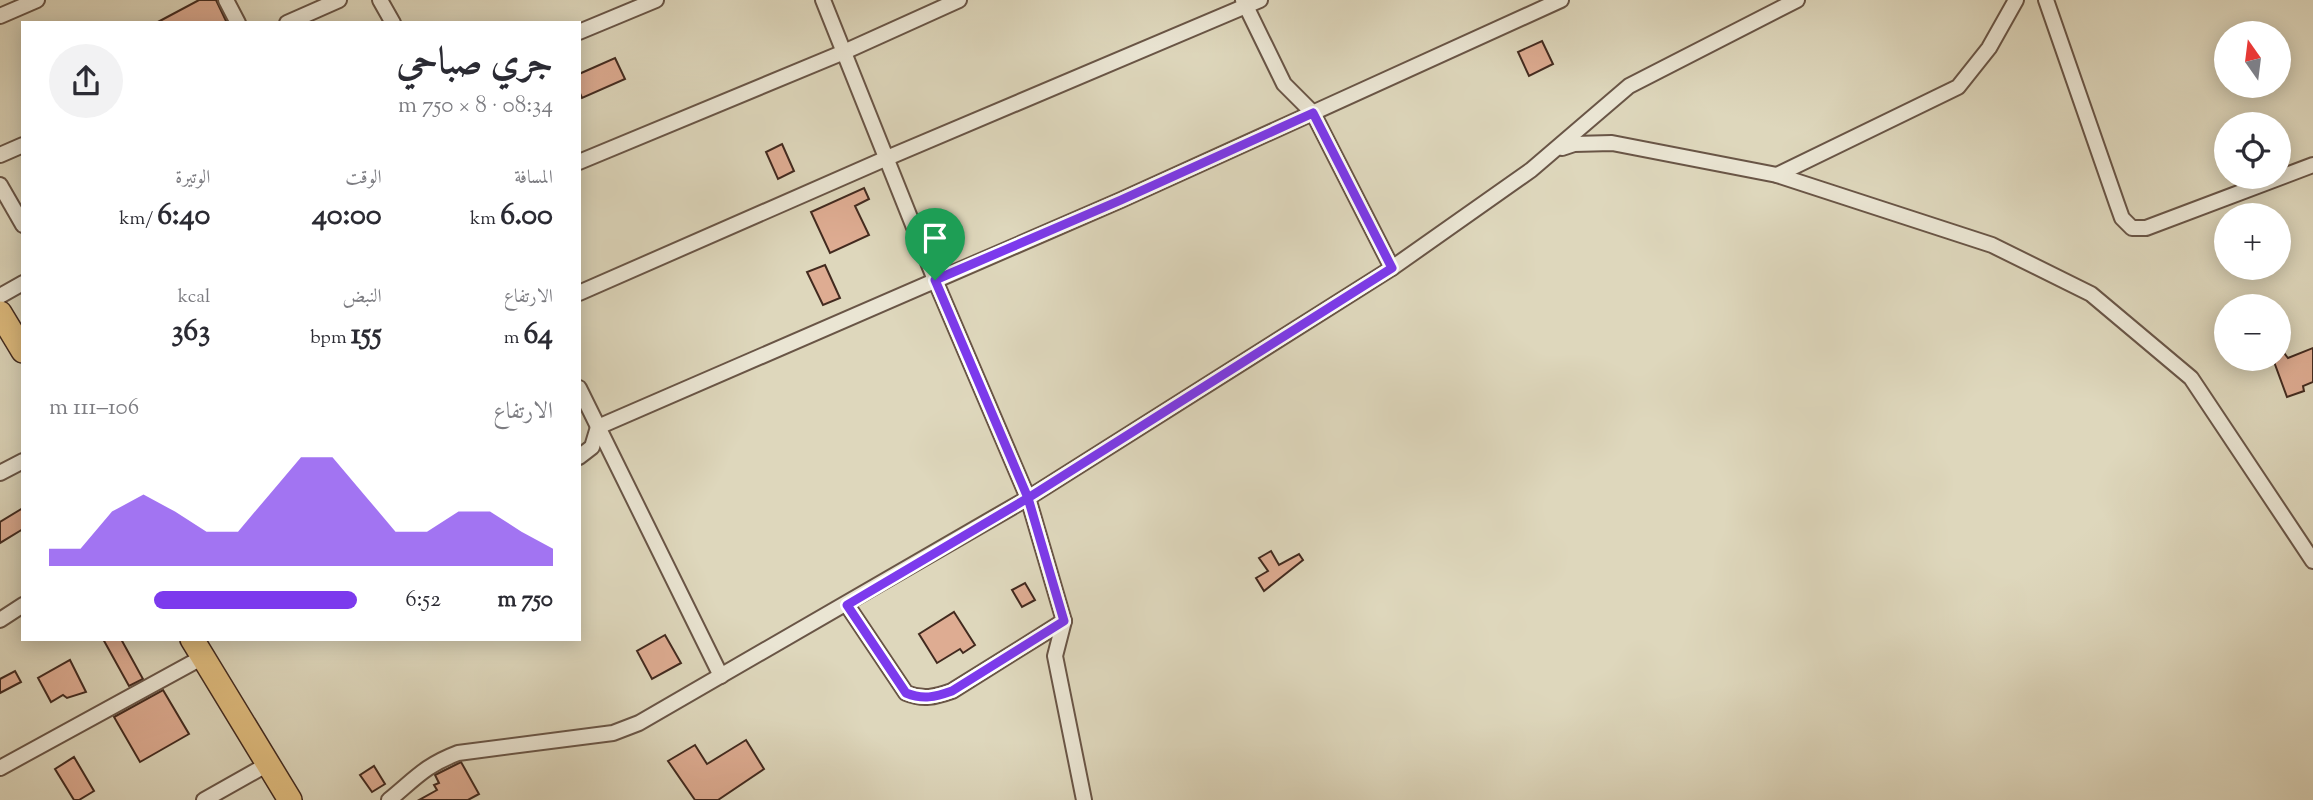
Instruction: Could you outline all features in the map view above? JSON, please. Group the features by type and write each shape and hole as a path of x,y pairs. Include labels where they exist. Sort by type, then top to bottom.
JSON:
{"highway":[{"path":"2,321 21,348"},
{"path":"198,648 290,800"}],"street":[{"path":"0,16 37,0"},
{"path":"226,0 237,21"},
{"path":"291,21 339,0"},
{"path":"380,0 392,21"},
{"path":"581,31 656,0"},
{"path":"822,0 935,280 1028,498 1064,621 1055,656 1084,800"},
{"path":"581,161 959,0"},
{"path":"581,455 592,447 598,427 1121,200 1561,0"},
{"path":"389,800 420,771 437,761 458,754 613,733 639,723 847,605 1028,498 1392,268 1557,150 1629,86 1778,4 1797,0"},
{"path":"1777,175 1958,87 1989,48 2016,0"},
{"path":"2046,0 2122,218 2132,228 2146,228 2313,165"},
{"path":"581,292 1250,2 1284,83 1313,113 1392,268"},
{"path":"1557,150 1574,144 1612,144 1777,175 1992,245 2091,294 2191,378 2313,561"},
{"path":"0,155 21,146"},
{"path":"0,185 21,222"},
{"path":"0,296 21,284"},
{"path":"581,392 721,676"},
{"path":"0,473 21,462"},
{"path":"847,605 906,693 919,698 935,697 952,691 1064,621"},
{"path":"2,614 21,606"},
{"path":"0,768 198,648"},
{"path":"204,800 268,764"}],"building":[{"path":"199,0 216,0 226,21 160,21"},
{"path":"1542,41 1553,64 1529,76 1518,52"},
{"path":"615,58 625,79 582,98 581,73"},
{"path":"782,144 794,171 778,179 766,152"},
{"path":"864,188 869,199 855,206 869,235 830,253 811,212"},
{"path":"825,265 840,298 823,305 807,272"},
{"path":"2313,348 2313,382 2303,386 2304,391 2287,397 2277,371 2291,371 2291,357"},
{"path":"21,509 21,530 0,543 0,522"},
{"path":"1271,551 1279,565 1299,554 1303,560 1264,591 1256,578 1268,571 1259,558"},
{"path":"1025,583 1035,600 1022,607 1012,590"},
{"path":"954,612 975,645 963,653 960,649 937,663 919,634"},
{"path":"665,635 681,663 652,679 637,651"},
{"path":"104,641 122,641 143,679 129,686"},
{"path":"70,660 86,692 67,698 63,695 51,702 38,678"},
{"path":"15,671 21,682 0,693 0,679"},
{"path":"163,690 189,734 140,762 114,717"},
{"path":"746,740 764,769 718,800 695,800 668,761 695,745 707,764"},
{"path":"74,757 94,791 79,800 74,800 55,769"},
{"path":"461,762 479,794 468,800 419,800 437,790 434,785 439,783 435,775"},
{"path":"374,766 385,784 372,792 360,775"}],"route":[{"path":"935,280 1028,498 847,605 906,693 919,698 935,697 952,691 1064,621 1028,498 1392,268 1313,113 935,280"}]}
